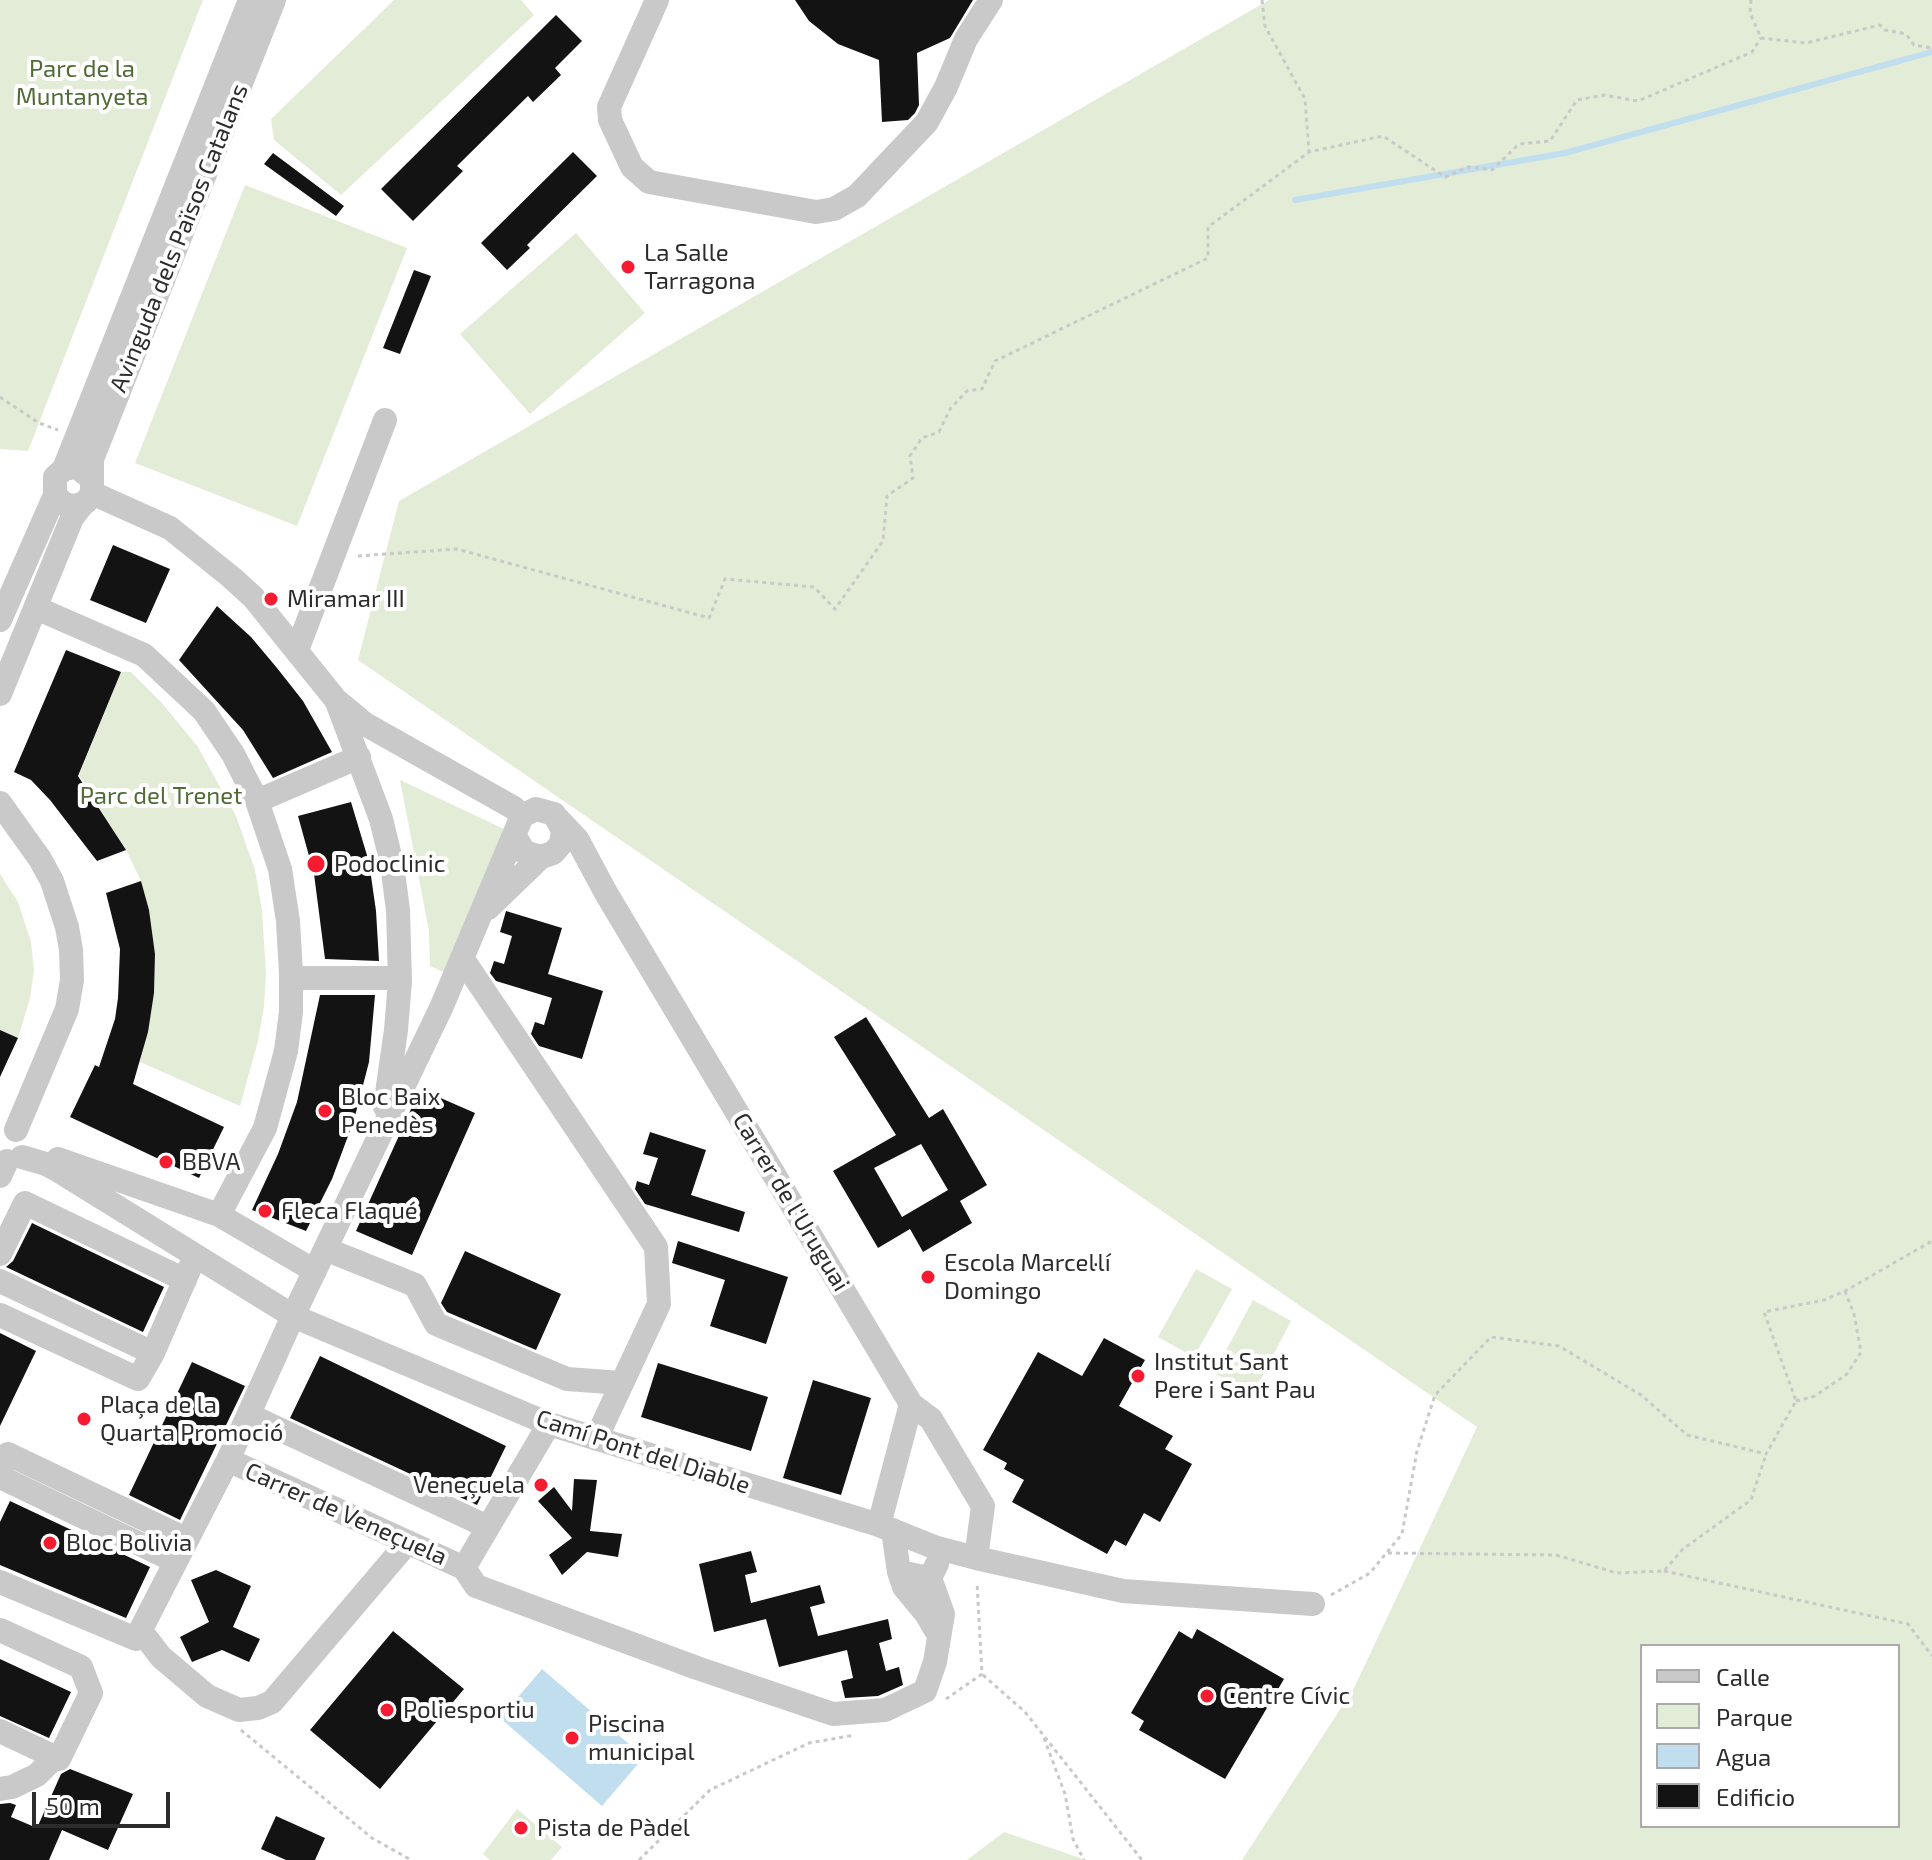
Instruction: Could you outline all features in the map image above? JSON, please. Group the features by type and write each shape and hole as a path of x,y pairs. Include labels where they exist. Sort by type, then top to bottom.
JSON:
{"street":[{"name":"Avinguda dels Països Catalans","path":"64,469 250,0"},
{"name":"Avinguda dels Països Catalans","path":"0,694 72,518 89,492 92,459 274,0"},
{"path":"657,0 609,107 610,120 632,167 649,182 816,212 834,209 857,196 927,122 966,39 991,0"},
{"path":"612,97 666,0"},
{"path":"297,650 385,420"},
{"path":"89,492 64,504 53,490 55,477 64,469 77,467 89,492 170,528 253,597 336,700 365,724 514,808 524,852 547,855 606,893"},
{"path":"0,620 55,495"},
{"path":"36,608 144,655 204,711 233,754 257,801 280,869 288,921 291,978 286,1051 265,1128 219,1215"},
{"path":"336,700 381,819 392,864 400,940 396,1030 381,1130"},
{"path":"257,801 359,757"},
{"path":"0,803 52,881 67,927 72,980 67,1009 10,1152 219,1215 320,1260 415,1285 436,1324 567,1379 622,1383"},
{"path":"481,915 561,844 563,830 554,814 536,809 518,826"},
{"name":"Carrer de l'Uruguai","path":"554,814 577,839 606,893 911,1404 931,1419 983,1506 976,1558"},
{"name":"Carrer de Veneçuela","path":"138,1635 228,1460 293,1316 441,1008 518,826"},
{"path":"462,958 656,1247 659,1304 596,1439"},
{"path":"291,978 400,978"},
{"name":"Camí Pont del Diable","path":"10,1152 59,1171 293,1316 549,1424 976,1558 1123,1591 1313,1604"},
{"path":"0,1254 25,1203 185,1280"},
{"path":"0,1315 138,1379 153,1353 195,1256"},
{"path":"0,1281 153,1353"},
{"path":"911,1404 886,1528 904,1587 938,1634"},
{"name":"Carrer de Veneçuela","path":"249,1415 488,1527"},
{"name":"Carrer de Veneçuela","path":"228,1460 464,1568 549,1424"},
{"path":"0,1471 8,1454 181,1550"},
{"path":"0,1477 181,1550"},
{"path":"0,1582 138,1635 207,1696 239,1710 272,1702 408,1542"},
{"path":"464,1568 476,1586 697,1668 833,1714 885,1710 925,1691 935,1662 943,1614 930,1578 937,1565 934,1547"},
{"path":"899,1572 930,1578"},
{"path":"0,1630 81,1667 91,1693 59,1759 0,1731"},
{"path":"0,1789 37,1775 55,1757"}],"path":[{"path":"1262,0 1265,26 1305,99 1309,152"},
{"path":"1751,0 1750,13 1761,38"},
{"path":"1761,38 1806,43 1880,25 1885,30 1906,34 1914,45 1932,48"},
{"path":"332,558 457,549 709,618 725,579 814,587 835,609 883,541 887,496 913,478 910,456 922,438 939,432 950,409 967,391 982,389 995,361 1208,258 1208,227 1309,152 1383,136 1445,177 1468,167 1492,170 1519,144 1550,141 1577,100 1604,95 1638,101 1752,52 1761,38"},
{"path":"0,397 39,423 77,437"},
{"path":"1796,1401 1764,1312 1824,1300 1932,1241"},
{"path":"1664,1571 1683,1549 1751,1500 1766,1454 1796,1401 1815,1396 1847,1374 1861,1352 1854,1314 1845,1291"},
{"path":"1313,1604 1370,1573 1402,1534 1417,1451 1435,1395 1491,1337 1559,1346 1641,1395 1687,1435 1766,1454"},
{"path":"1386,1553 1556,1555 1617,1573 1664,1571 1908,1624 1932,1656"},
{"path":"982,1674 1025,1712 1142,1860"},
{"path":"239,1710 241,1732 372,1838 411,1860"},
{"path":"1043,1734 1065,1794 1073,1839 1084,1860"}],"green space":[{"name":"Parc de la Muntanyeta","path":"0,0 203,0 28,451 0,449"},
{"path":"394,0 521,0 534,15 341,195 274,140 271,119"},
{"path":"1269,0 1932,0 1932,1860 1242,1860 1354,1688 1477,1427 358,660 399,501"},
{"path":"245,185 407,248 297,526 135,463"},
{"path":"576,233 645,313 530,414 460,334"},
{"name":"Parc del Trenet","path":"121,672 131,672 198,747 236,816 255,870 262,911 266,974 264,1007 240,1106 140,1062 154,993 155,954 149,910 141,881 126,850 79,775"},
{"path":"400,780 504,829 447,974 430,966 429,931"},
{"path":"0,874 18,902 31,942 34,970 30,998 18,1038 0,1030"},
{"path":"1196,1269 1232,1289 1194,1357 1158,1337"},
{"path":"1253,1300 1291,1321 1253,1394 1214,1373"},
{"name":"Pista de Pàdel","path":"517,1809 562,1847 551,1860 490,1860 483,1854"},
{"path":"1004,1832 1086,1860 967,1860"}],"water":[{"name":"Piscina municipal","path":"542,1669 644,1757 602,1806 500,1718"}],"building":[{"path":"795,0 973,0 950,38 917,53 919,105 915,113 908,120 882,122 879,60 838,44 809,21"},
{"path":"556,15 582,41 555,68 561,75 533,102 528,96 457,166 463,171 413,221 381,189"},
{"path":"573,152 597,176 527,245 530,248 507,270 481,243"},
{"path":"273,153 344,206 336,216 264,164"},
{"path":"414,270 431,276 400,354 383,348"},
{"path":"113,545 170,569 146,623 90,600"},
{"path":"217,606 251,637 303,701 332,752 273,778 243,730 179,660"},
{"path":"66,650 121,672 78,776 126,850 97,861 50,800 31,780 14,772"},
{"path":"351,802 369,862 379,961 325,959 314,874 298,816"},
{"path":"141,881 155,954 154,993 148,1032 133,1084 224,1127 199,1178 70,1117 95,1065 99,1067 115,1019 120,949 106,893"},
{"path":"506,911 562,928 548,974 603,991 582,1059 539,1046 531,1034 535,1022 544,1025 552,998 496,981 490,973 494,961 504,964 512,936 500,932"},
{"name":"Bloc Baix Penedès","path":"320,995 375,995 369,1062 354,1120 332,1179 306,1231 252,1210 278,1154 297,1102"},
{"path":"866,1017 929,1118 943,1109 987,1185 960,1201 972,1223 923,1252 910,1229 878,1248 833,1171 896,1135 834,1037","holes":["921,1144 948,1190 902,1217 874,1168"]},
{"path":"0,1030 18,1038 0,1077"},
{"path":"420,1089 475,1113 412,1255 356,1231"},
{"path":"650,1132 706,1150 691,1195 745,1212 739,1232 645,1204 635,1189 637,1181 649,1185 658,1158 643,1154"},
{"path":"32,1223 164,1287 143,1332 6,1267 13,1261"},
{"path":"678,1241 788,1277 766,1344 710,1326 725,1280 672,1263"},
{"path":"465,1251 561,1294 536,1350 447,1312 441,1303"},
{"path":"0,1333 36,1351 0,1426"},
{"path":"1104,1338 1145,1360 1119,1406 1173,1436 1165,1449 1192,1464 1160,1522 1144,1513 1126,1546 1115,1540 1107,1554 1012,1502 1024,1480 1004,1469 1007,1463 983,1450 1038,1352 1082,1376"},
{"path":"320,1356 506,1446 477,1505 290,1418"},
{"path":"192,1362 245,1386 180,1520 129,1495"},
{"path":"658,1363 768,1397 751,1451 641,1417"},
{"path":"813,1380 871,1398 841,1495 783,1478"},
{"path":"574,1479 597,1480 590,1531 622,1534 618,1557 587,1552 562,1575 549,1555 572,1538 538,1501 554,1487 572,1511"},
{"name":"Bloc Bolivia","path":"10,1501 150,1567 126,1618 0,1565 0,1522"},
{"path":"751,1551 757,1572 745,1575 751,1603 820,1585 825,1603 810,1607 818,1636 888,1619 892,1639 879,1643 886,1671 899,1667 903,1685 878,1696 845,1698 841,1681 853,1678 847,1650 779,1667 766,1619 714,1632 699,1564"},
{"path":"216,1570 251,1586 233,1627 260,1639 249,1662 222,1650 192,1662 180,1637 209,1622 191,1580"},
{"name":"Centre Cívic","path":"1197,1629 1284,1679 1225,1779 1139,1730 1144,1721 1131,1713 1179,1631 1192,1639"},
{"name":"Poliesportiu","path":"393,1631 464,1689 380,1789 310,1730"},
{"path":"0,1659 71,1692 49,1738 0,1716"},
{"path":"70,1769 133,1794 108,1850 62,1830 49,1860 0,1860 0,1804 16,1805 11,1817 37,1828 61,1774"},
{"path":"276,1816 325,1838 315,1860 286,1860 261,1849"}],"waterway":[{"path":"1295,200 1565,153 1932,52"}],"place":[{"name":"La Salle Tarragona","path":"628,267"},
{"name":"Miramar III","path":"271,599"},
{"name":"Podoclinic","path":"316,864"},
{"name":"Bloc Baix Penedès","path":"325,1111"},
{"name":"BBVA","path":"166,1162"},
{"name":"Fleca Flaqué","path":"265,1211"},
{"name":"Escola Marcel·lí Domingo","path":"928,1277"},
{"name":"Institut Sant Pere i Sant Pau","path":"1138,1376"},
{"name":"Plaça de la Quarta Promoció","path":"84,1419"},
{"name":"Veneçuela","path":"541,1485"},
{"name":"Bloc Bolivia","path":"50,1543"},
{"name":"Centre Cívic","path":"1207,1696"},
{"name":"Poliesportiu","path":"387,1710"},
{"name":"Piscina municipal","path":"572,1738"},
{"name":"Pista de Pàdel","path":"521,1828"}]}
